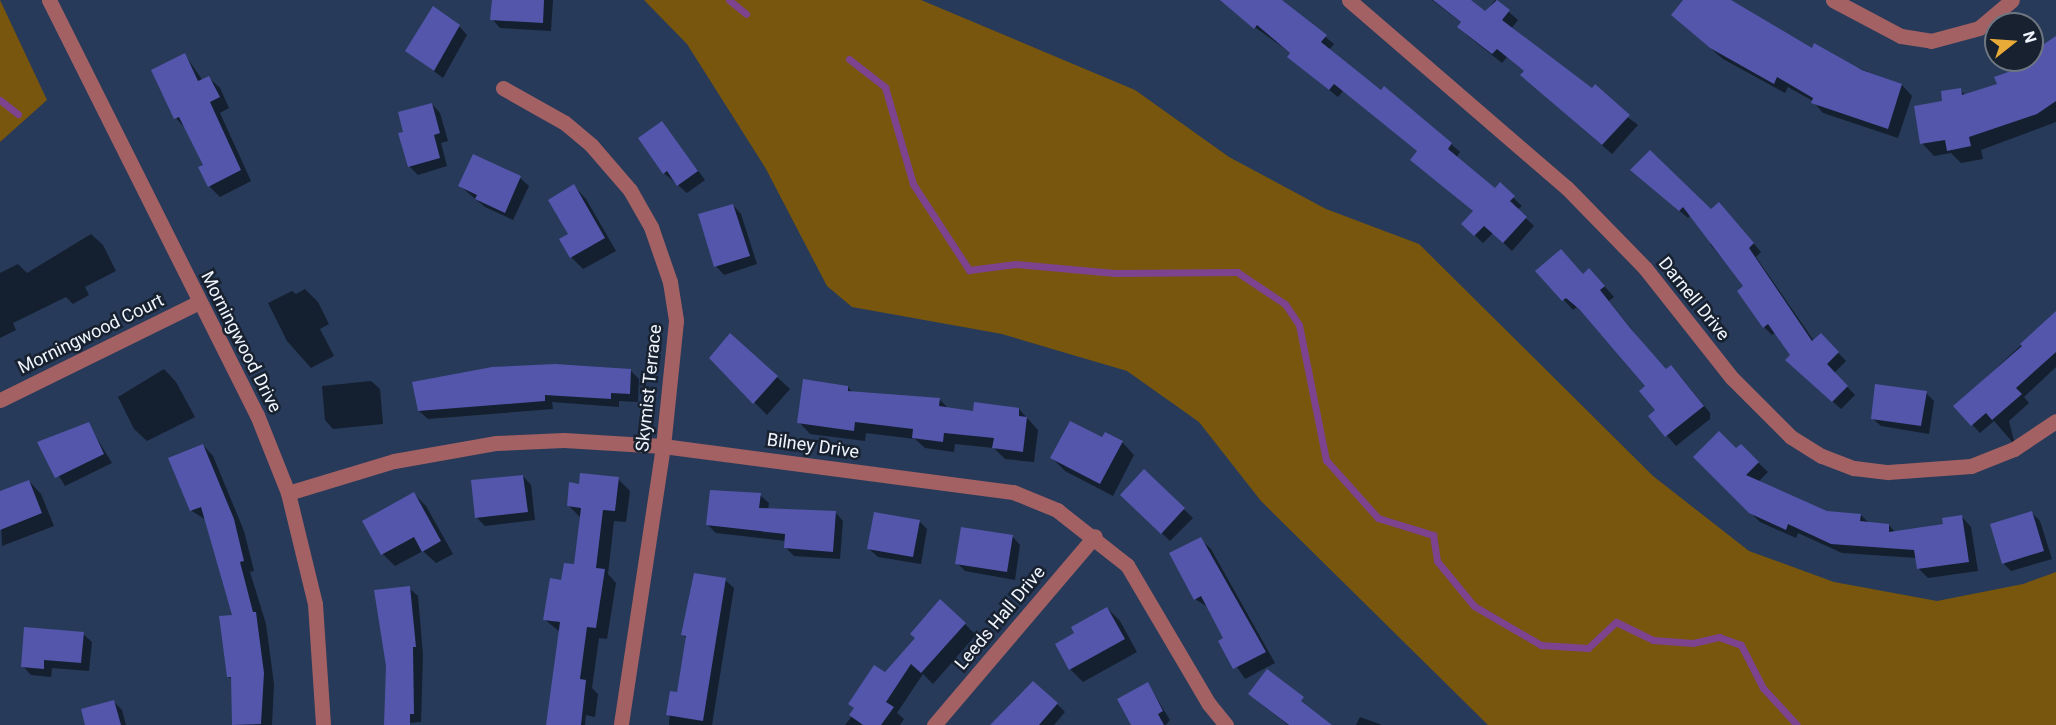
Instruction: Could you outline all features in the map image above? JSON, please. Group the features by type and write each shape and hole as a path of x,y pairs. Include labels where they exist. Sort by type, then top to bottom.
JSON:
{"street":[{"name":"Morningwood Drive","path":"49,0 257,415 288,493 315,604 323,725"},
{"name":"Darnell Drive","path":"1349,0 1567,188 1645,268 1732,378 1791,437 1822,456 1854,468 1888,472 1971,466 2014,449 2056,421"},
{"path":"1833,0 1901,36 1931,41 1979,28 2012,0"},
{"name":"Skymist Terrace","path":"503,88 565,123 592,146 630,190 651,227 670,282 676,321 663,446 621,725"},
{"name":"Morningwood Court","path":"0,400 199,302"},
{"name":"Bilney Drive","path":"288,493 394,461 496,443 564,440 663,446 1012,492 1057,510 1095,536 1127,565 1209,704 1226,725"},
{"name":"Leeds Hall Drive","path":"934,725 1095,536"}],"shaded area":[{"path":"0,0 47,100 0,142"},
{"path":"644,0 921,0 1135,90 1229,157 1326,209 1419,244 1653,476 1749,551 1834,582 1937,601 2023,584 2056,572 2056,725 1488,725 1261,501 1199,422 1127,371 1002,334 852,307 827,286 766,169 687,44"}],"building":[{"path":"492,0 544,0 543,23 490,20"},
{"path":"1220,0 1282,0 1327,35 1321,42 1381,90 1384,86 1452,143 1448,149 1495,188 1500,182 1515,196 1510,201 1527,217 1503,243 1484,226 1474,236 1461,224 1473,211 1410,160 1417,151 1334,84 1329,90 1287,57 1290,53 1257,25 1254,29"},
{"path":"1433,0 1471,0 1485,11 1497,0 1510,10 1502,20 1592,88 1595,84 1630,115 1602,145 1520,75 1524,71 1497,49 1492,54 1457,27 1461,22"},
{"path":"1683,0 1731,0 1812,48 1814,43 1862,70 1902,84 1888,129 1811,103 1813,98 1777,77 1774,84 1710,48 1671,15"},
{"path":"433,6 460,25 434,71 405,51"},
{"path":"2056,36 2056,101 2037,114 1969,137 1971,146 1947,151 1945,140 1920,144 1914,106 1942,101 1941,91 1961,88 1962,95 1997,84 1994,77 2008,72 2044,72 2044,44"},
{"path":"185,53 198,81 209,76 220,97 210,102 241,170 208,187 198,167 203,165 179,117 174,119 151,70"},
{"path":"432,103 440,133 434,135 440,158 408,167 398,133 403,132 398,112"},
{"path":"662,121 698,171 677,186 667,171 663,174 638,138"},
{"path":"1650,150 1711,209 1719,202 1754,243 1749,248 1812,341 1821,333 1839,352 1827,364 1848,386 1832,402 1785,360 1790,355 1768,324 1763,328 1737,291 1743,286 1683,207 1679,211 1630,170"},
{"path":"473,154 521,176 505,213 475,199 477,195 458,186"},
{"path":"574,184 605,238 570,258 559,239 568,234 548,200"},
{"path":"733,204 750,256 714,267 698,214"},
{"path":"1561,249 1583,274 1589,268 1605,286 1600,290 1631,329 1666,369 1671,365 1704,406 1665,437 1648,416 1655,410 1639,391 1645,386 1579,309 1566,298 1562,301 1535,271"},
{"path":"2056,311 2056,352 2016,388 2022,394 1992,420 1986,413 1971,426 1953,406 2022,346 2020,344"},
{"path":"730,333 778,376 753,404 709,358"},
{"path":"555,364 631,369 630,394 611,393 611,399 545,395 545,401 418,411 412,382 492,367"},
{"path":"803,379 848,386 848,391 940,398 939,406 973,411 974,402 1019,408 1019,416 1027,417 1023,452 992,448 994,438 944,433 943,442 912,438 913,429 855,422 854,431 797,423"},
{"path":"1875,384 1927,391 1921,426 1871,419"},
{"path":"1070,421 1102,437 1105,432 1123,441 1100,484 1050,458"},
{"path":"89,422 104,454 55,478 37,442"},
{"path":"1719,431 1736,448 1741,444 1759,462 1746,475 1827,511 1861,514 1860,521 1889,524 1889,532 1943,524 1942,518 1962,515 1969,562 1917,569 1914,550 1831,544 1788,524 1786,530 1749,513 1693,457"},
{"path":"203,444 234,519 244,561 240,562 253,612 256,612 264,673 261,724 232,725 231,677 227,677 219,616 232,615 201,507 190,511 168,458"},
{"path":"1144,469 1185,508 1161,534 1120,495"},
{"path":"580,473 619,477 615,511 603,510 596,568 605,569 596,628 587,627 580,679 586,680 581,725 546,725 560,622 543,620 550,578 561,580 564,563 574,564 581,508 567,506 569,482 579,484"},
{"path":"523,475 528,512 475,518 471,480"},
{"path":"29,480 42,513 0,530 0,491"},
{"path":"710,490 761,493 759,508 836,511 833,552 784,548 785,534 706,525"},
{"path":"414,492 441,541 422,552 414,537 381,555 362,521"},
{"path":"2032,511 2044,551 2002,564 1990,524"},
{"path":"874,512 920,520 913,557 867,549"},
{"path":"961,527 1013,535 1007,572 955,564"},
{"path":"1201,537 1266,652 1233,669 1218,641 1223,638 1201,596 1194,600 1169,553"},
{"path":"694,573 726,578 703,721 666,715 670,691 677,692 686,636 681,635"},
{"path":"410,586 416,647 413,647 414,714 410,714 410,725 384,725 386,666 374,590"},
{"path":"940,599 966,623 921,673 911,664 886,702 894,707 881,725 863,725 849,715 854,708 848,704 874,665 885,672 915,638 910,634"},
{"path":"1107,607 1125,639 1069,670 1055,644 1074,633 1071,627"},
{"path":"24,627 84,632 81,663 44,660 44,669 21,667"},
{"path":"1267,669 1304,697 1301,701 1332,725 1289,725 1248,694"},
{"path":"1033,681 1058,703 1039,725 990,725"},
{"path":"1148,682 1163,711 1158,714 1164,725 1131,725 1117,699"},
{"path":"114,700 121,725 85,725 81,709"}],"waterway":[{"path":"729,0 746,14"},
{"path":"849,59 885,87 913,184 969,270 1016,264 1115,273 1237,272 1285,304 1299,325 1326,460 1378,518 1433,535 1437,561 1474,606 1541,645 1588,648 1616,622 1653,640 1693,643 1719,637 1741,645 1763,688 1797,725"},
{"path":"0,100 18,114"}]}
